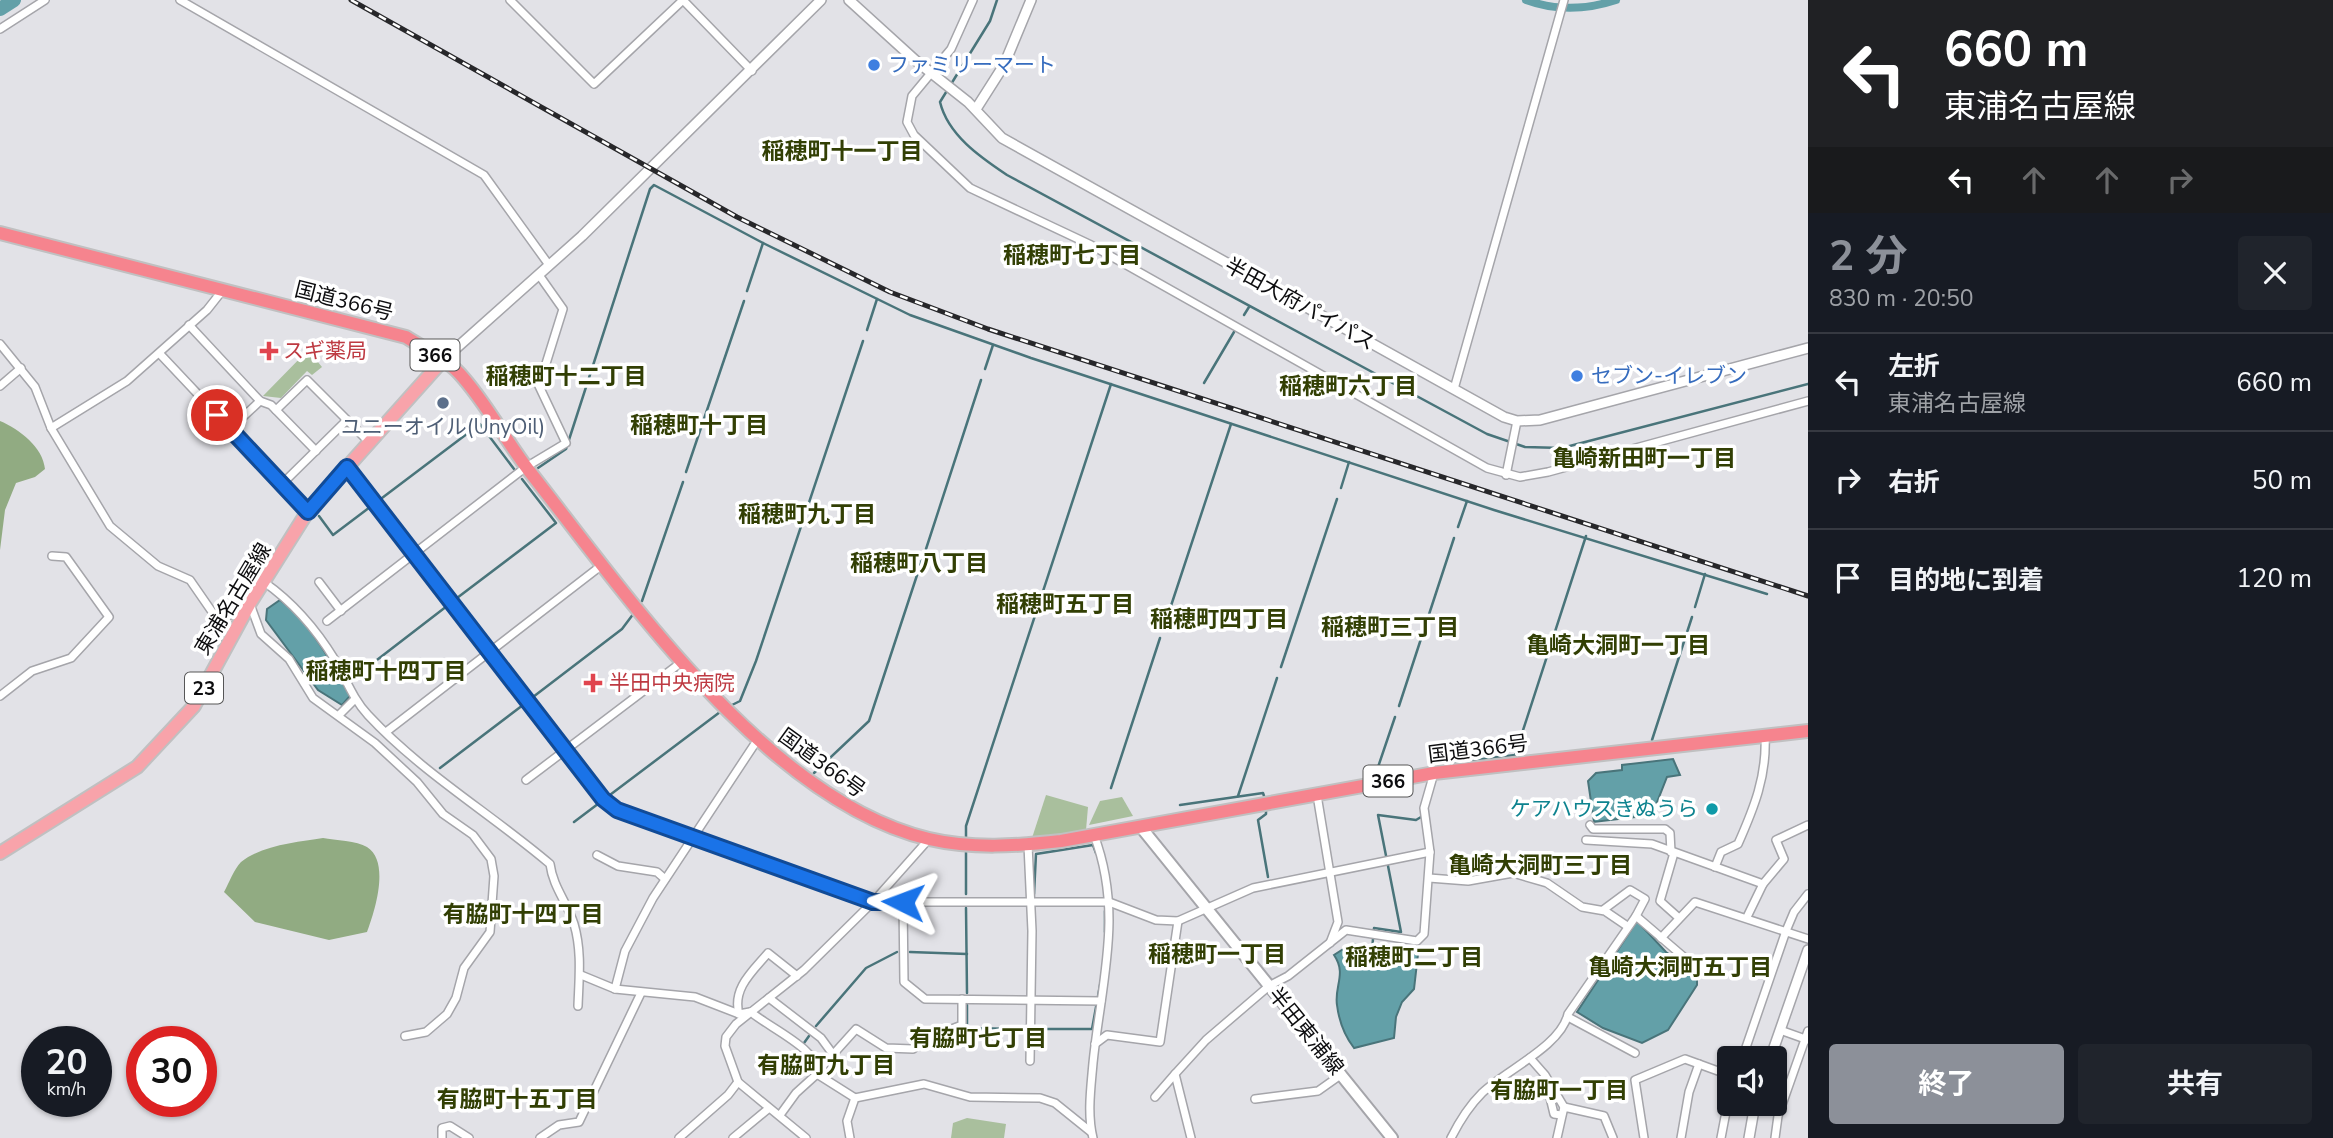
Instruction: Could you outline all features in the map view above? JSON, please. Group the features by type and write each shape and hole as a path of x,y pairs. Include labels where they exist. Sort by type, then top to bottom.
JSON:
{"highway":[{"name":"国道366号","path":"0,233 407,337 443,360 458,372 526,467 602,565 683,661 758,739 792,770 845,806 887,826 929,839 966,844 1028,845 1434,773 1808,731"}],"main road":[{"name":"東浦名古屋線","path":"0,853 137,767 194,706 247,607 308,512 443,360"},
{"name":"半田東浦線","path":"1140,826 1392,1138"}],"street":[{"path":"0,29 45,0"},
{"path":"180,0 484,175 549,265"},
{"path":"510,0 594,84 683,0 752,71"},
{"path":"443,360 592,227 821,0"},
{"name":"半田大府パイパス","path":"849,0 915,60 934,72 976,109 1002,138 1517,425"},
{"path":"974,0 951,49 912,96 907,122 914,135 970,188 1091,245 1466,458 1506,475 1520,477 1548,472 1808,401"},
{"path":"976,109 1003,65 1031,0"},
{"path":"1454,389 1564,0"},
{"path":"327,621 526,467 566,443 539,386 563,309 539,275"},
{"path":"51,428 127,381 217,301 222,291"},
{"path":"190,325 260,401 276,410 316,451"},
{"path":"0,344 36,387 51,428 80,472 98,509 117,532 158,566 190,580 217,619 247,607 261,634 289,659 313,698 339,715 417,782 443,814 472,835 491,859 494,876 490,932 464,968 456,998 447,1014 432,1028 405,1037"},
{"path":"1506,475 1517,425 1808,348"},
{"path":"160,354 308,512"},
{"path":"0,386 21,368"},
{"path":"276,410 307,380 369,442"},
{"path":"229,430 260,401"},
{"path":"282,484 347,420"},
{"path":"347,467 603,799 617,810 695,839 873,902 1106,902 1156,920 1178,921 1254,888 1328,870 1430,852"},
{"path":"0,696 32,671 71,657 109,617 66,557 52,556"},
{"path":"386,732 602,565"},
{"path":"264,582 296,605 336,662 355,699 386,732 442,782 550,864 553,884 572,920 577,937 580,975 578,1006"},
{"path":"319,582 341,611"},
{"path":"526,780 683,661"},
{"path":"339,715 355,699"},
{"path":"1715,867 1721,852 1738,844 1756,804 1766,763 1765,736"},
{"path":"615,989 625,951 665,879 695,839 758,739"},
{"path":"1155,1097 1206,1040 1269,986 1289,976 1346,930 1418,941 1424,934 1429,877 1430,852 1424,808 1434,773"},
{"path":"1317,795 1338,922 1329,944"},
{"path":"1590,825 1593,828 1665,829 1670,833 1673,853 1660,901 1679,918"},
{"path":"1747,917 1762,884 1784,859 1776,840 1808,825"},
{"path":"1092,1135 1090,1093 1098,1001 1109,956 1106,867 1094,835"},
{"path":"806,1138 738,1082 725,1041 736,1024 797,976 873,902 929,839"},
{"path":"1586,840 1645,843 1762,884"},
{"path":"1028,845 1031,901 1030,1061"},
{"path":"597,855 618,866 657,872 665,879"},
{"path":"1429,877 1468,881 1513,873 1547,883 1582,907 1603,910 1627,926"},
{"path":"1451,1138 1481,1094 1551,1041 1645,899 1630,890 1603,910"},
{"path":"1746,1046 1786,931 1794,912 1808,894"},
{"path":"903,902 904,982 925,999 1098,1001"},
{"path":"1661,938 1695,902 1808,939"},
{"path":"1636,916 1685,958 1712,974"},
{"path":"1095,1044 1107,1035 1160,1042 1178,921"},
{"path":"1774,1046 1808,950"},
{"path":"739,1014 737,1006 741,985 768,953 797,976"},
{"path":"580,975 615,989 695,997 739,1014 751,1012"},
{"path":"540,1138 559,1125 579,1122 641,993"},
{"path":"769,998 821,1038 832,1052"},
{"path":"780,1115 796,1093 828,1062 832,1052 856,1029 886,1048 913,1049 926,1039 962,1025 962,999"},
{"path":"751,1012 765,1025 802,1046 818,1072 855,1098 924,1084 970,1097 1040,1098 1055,1103 1092,1135"},
{"path":"1568,1017 1635,1053"},
{"path":"1775,1138 1778,1116 1807,1036 1780,1030"},
{"path":"1530,1058 1545,1075 1562,1111 1557,1138"},
{"path":"1644,1138 1635,1080 1685,1059 1717,1071"},
{"path":"1681,1138 1689,1092 1699,1064"},
{"path":"1175,1074 1191,1138"},
{"path":"1255,1099 1318,1091 1342,1074"},
{"path":"680,1138 728,1095 738,1082"},
{"path":"1544,1087 1549,1093 1553,1114 1562,1111 1604,1116 1613,1138"},
{"path":"850,1138 847,1121 855,1098"},
{"path":"733,1138 768,1109"},
{"path":"1721,1138 1725,1116"},
{"path":"1749,1138 1753,1116"},
{"path":"443,1138 442,1128 450,1126 469,1138"}],"green space":[{"path":"308,350 322,367 312,375 307,371 281,398 263,396"},
{"path":"0,421 15,429 35,446 45,469 35,477 16,483 5,510 0,550"},
{"path":"1046,795 1088,807 1086,830 1031,841"},
{"path":"1122,797 1133,816 1089,825 1100,801"},
{"path":"323,838 358,843 374,854 378,864 379,888 367,932 329,940 255,922 224,892 238,865 250,856 281,845"},
{"path":"967,1118 1006,1124 1004,1138 951,1138 953,1123"}],"water":[{"path":"280,600 311,631 336,670 350,696 342,705 318,690 266,620 267,609"},
{"path":"1673,759 1680,775 1667,777 1652,815 1594,822 1588,781 1596,773 1622,770 1622,765"},
{"path":"1637,921 1666,952 1697,974 1697,985 1668,1030 1642,1043 1603,1028 1577,1012"},
{"path":"1351,944 1418,954 1414,989 1402,1002 1396,1017 1394,1038 1354,1048 1339,1017 1337,998 1340,968 1334,955"}],"waterway":[{"path":"0,9 14,0"},
{"path":"997,0 990,21 940,102 950,125 976,153 1007,175 1487,434 1525,447 1562,448 1808,384"},
{"path":"1526,0 1571,8 1616,0"},
{"path":"538,468 566,449 650,189 654,185 763,243 910,315 1031,358 1494,510 1767,594"},
{"path":"747,291 763,243"},
{"path":"867,330 877,299"},
{"path":"686,472 744,301"},
{"path":"1244,315 1249,307"},
{"path":"1204,383 1234,332"},
{"path":"730,706 740,701 756,661 863,341"},
{"path":"985,369 993,345"},
{"path":"926,549 981,380"},
{"path":"966,841 966,826 1111,384"},
{"path":"319,516 333,535 480,424 514,469"},
{"path":"1164,627 1231,424"},
{"path":"1341,488 1349,462"},
{"path":"457,598 556,523 522,479"},
{"path":"642,601 683,482"},
{"path":"1281,667 1337,499"},
{"path":"1458,527 1467,501"},
{"path":"1451,763 1515,755 1586,536"},
{"path":"1399,706 1454,538"},
{"path":"814,773 869,721 922,560"},
{"path":"1695,607 1705,574"},
{"path":"360,673 447,606"},
{"path":"533,697 622,629 634,613"},
{"path":"1652,740 1692,617"},
{"path":"1111,788 1160,638"},
{"path":"1238,796 1277,678"},
{"path":"440,768 523,705"},
{"path":"574,822 724,709"},
{"path":"1376,773 1395,717"},
{"path":"1180,805 1263,793 1264,796"},
{"path":"1266,811 1258,820 1268,877"},
{"path":"1372,950 1374,928 1401,932 1378,815 1416,820 1421,817"},
{"path":"1034,894 1036,854 1093,845 1096,853"},
{"path":"966,847 966,894"},
{"path":"966,908 967,993"},
{"path":"1105,911 1105,932"},
{"path":"816,1026 866,968 897,952"},
{"path":"910,952 967,954"},
{"path":"1036,1029 1092,1029 1101,980"},
{"path":"967,1005 967,1028 1024,1029"},
{"path":"804,1043 809,1036"}],"railway":[{"path":"351,0 737,217 890,292 988,329 1808,596"}],"place":[{"name":"ファミリーマート","path":"874,65"},
{"name":"スギ薬局","path":"269,351"},
{"name":"セブン-イレブン","path":"1577,376"},
{"name":"ユニーオイル(UnyOil)","path":"443,403"},
{"name":"半田中央病院","path":"593,683"},
{"name":"ケアハウスきぬうら","path":"1712,809"}],"district":[{"name":"稲穂町十一丁目","path":"842,151"},
{"name":"稲穂町七丁目","path":"1072,255"},
{"name":"稲穂町十二丁目","path":"566,376"},
{"name":"稲穂町六丁目","path":"1348,386"},
{"name":"稲穂町十丁目","path":"699,425"},
{"name":"亀崎新田町一丁目","path":"1644,458"},
{"name":"稲穂町九丁目","path":"807,514"},
{"name":"稲穂町八丁目","path":"919,563"},
{"name":"稲穂町五丁目","path":"1065,604"},
{"name":"稲穂町四丁目","path":"1219,619"},
{"name":"稲穂町三丁目","path":"1390,627"},
{"name":"亀崎大洞町一丁目","path":"1618,645"},
{"name":"稲穂町十四丁目","path":"386,671"},
{"name":"亀崎大洞町三丁目","path":"1540,865"},
{"name":"有脇町十四丁目","path":"523,914"},
{"name":"稲穂町一丁目","path":"1217,954"},
{"name":"稲穂町二丁目","path":"1414,957"},
{"name":"亀崎大洞町五丁目","path":"1680,967"},
{"name":"有脇町七丁目","path":"978,1038"},
{"name":"有脇町九丁目","path":"826,1065"},
{"name":"有脇町一丁目","path":"1559,1090"},
{"name":"有脇町十五丁目","path":"517,1099"}],"route":[{"path":"217,415 308,512 347,467 603,799 617,810 873,902 903,902"}]}
